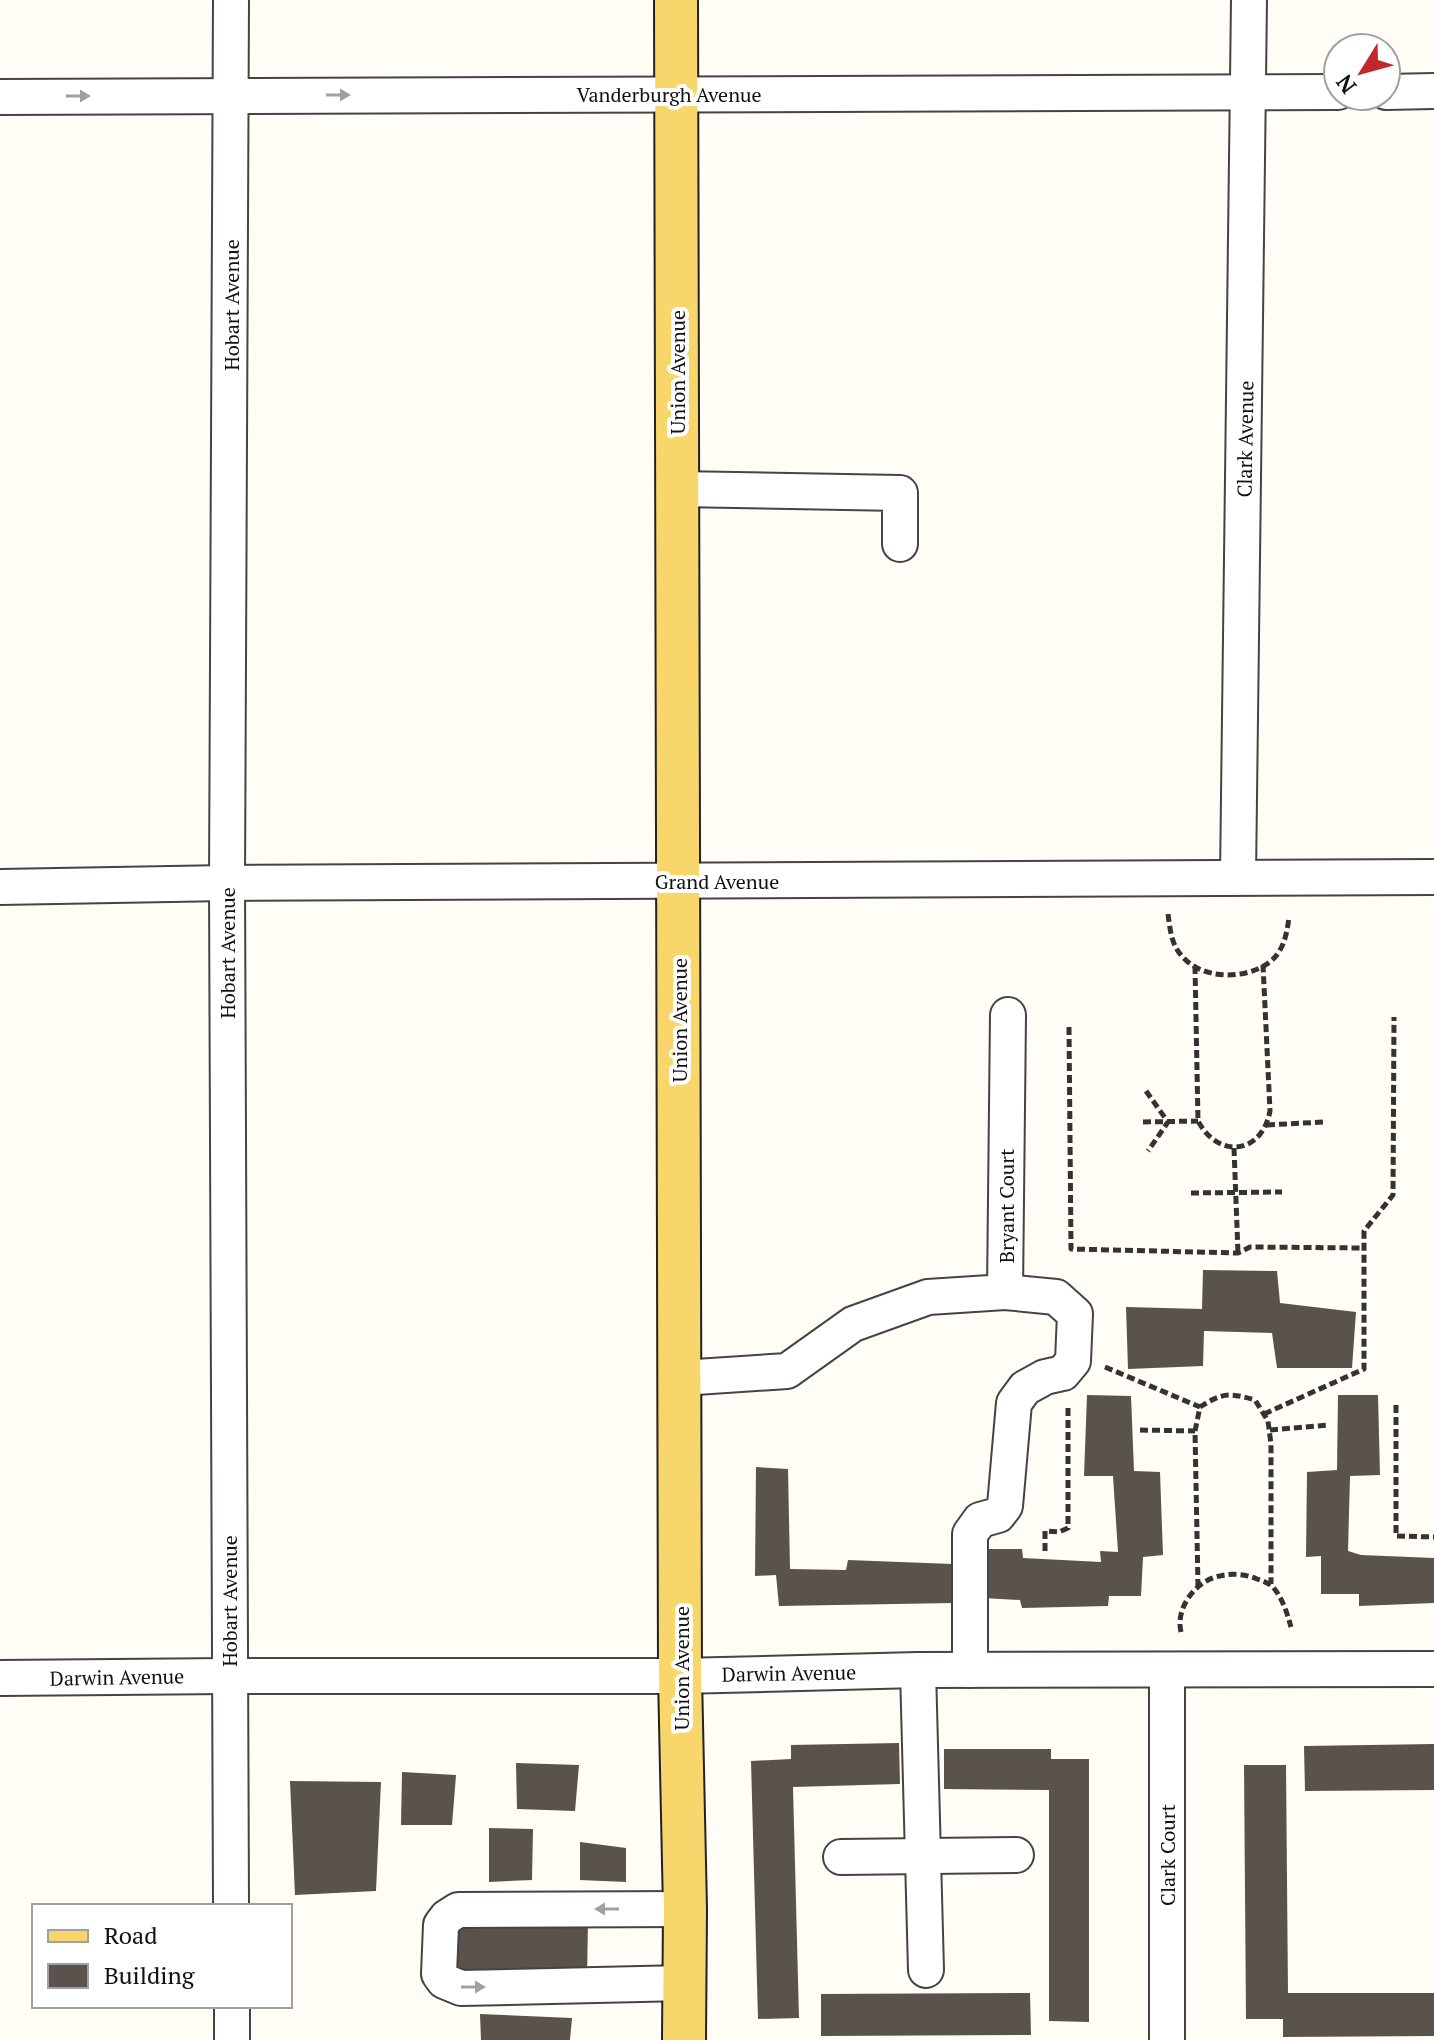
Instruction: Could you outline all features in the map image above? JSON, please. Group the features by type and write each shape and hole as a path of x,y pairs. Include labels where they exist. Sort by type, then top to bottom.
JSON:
{"main road":[{"name":"Union Avenue","path":"676,0 680,1676 685,1909 684,2040"}],"street":[{"name":"Hobart Avenue","path":"231,0 227,883 231,1904"},
{"name":"Clark Avenue","path":"1238,877 1249,0"},
{"path":"1402,92 1434,91"},
{"name":"Vanderburgh Avenue","path":"0,97 1322,92"},
{"path":"678,489 900,493 900,544"},
{"name":"Grand Avenue","path":"0,887 227,883 1434,877"},
{"name":"Bryant Court","path":"681,1378 787,1371 853,1324 928,1297 1005,1292 1008,1015"},
{"path":"970,1670 970,1534 980,1520 998,1515 1005,1506 1014,1403 1025,1388 1045,1377 1063,1373 1073,1361 1075,1314 1056,1297 1005,1292"},
{"name":"Darwin Avenue","path":"0,1678 1434,1669"},
{"path":"918,1670 926,1970"},
{"name":"Clark Court","path":"1167,1670 1167,2040"},
{"path":"841,1857 1016,1855"},
{"path":"685,1909 458,1910 441,1925 439,1963 439,1974 444,1981 461,1988 685,1983"},
{"path":"232,2008 232,2040"}],"path":[{"path":"1168,914 1170,934 1180,954 1202,972 1228,974 1253,972 1272,960 1286,939 1289,917"},
{"path":"1195,966 1198,1121 1205,1135 1222,1146 1234,1148 1252,1142 1267,1125 1270,1111 1263,965"},
{"path":"1264,1414 1364,1369 1364,1231 1393,1195 1394,1017"},
{"path":"1069,1027 1071,1249 1238,1253 1250,1247 1364,1248"},
{"path":"1146,1091 1168,1122"},
{"path":"1143,1122 1198,1121"},
{"path":"1148,1151 1168,1122"},
{"path":"1267,1125 1324,1122"},
{"path":"1234,1148 1238,1253"},
{"path":"1191,1193 1282,1192"},
{"path":"1094,1372 1103,1367 1200,1407"},
{"path":"1198,1587 1195,1431 1200,1407 1217,1396 1233,1394 1255,1400 1268,1421 1271,1584 1285,1605 1291,1627"},
{"path":"1045,1551 1045,1531 1059,1532 1068,1528 1068,1395"},
{"path":"1396,1405 1396,1536 1434,1537"},
{"path":"1270,1430 1329,1425"},
{"path":"1140,1430 1195,1431"},
{"path":"1181,1632 1178,1622 1185,1603 1198,1587 1218,1576 1245,1574 1271,1584"}],"building":[{"path":"1203,1270 1277,1271 1280,1303 1356,1312 1352,1368 1277,1368 1272,1333 1204,1331 1203,1366 1128,1369 1126,1307 1202,1309"},
{"path":"1087,1395 1131,1396 1134,1471 1160,1472 1163,1555 1143,1557 1141,1596 1109,1596 1108,1606 1022,1608 1020,1600 983,1598 982,1549 1022,1549 1023,1558 1101,1562 1100,1551 1118,1552 1113,1476 1084,1476"},
{"path":"1338,1395 1378,1395 1380,1475 1350,1476 1348,1551 1361,1555 1434,1558 1434,1603 1359,1606 1359,1594 1321,1594 1321,1556 1306,1557 1307,1472 1337,1470"},
{"path":"756,1467 788,1469 790,1569 846,1570 848,1560 952,1564 953,1603 779,1606 776,1575 755,1576"},
{"path":"899,1743 900,1784 793,1787 799,2018 758,2019 751,1761 791,1759 791,1745"},
{"path":"1434,1744 1434,1790 1305,1791 1304,1746"},
{"path":"944,1749 1051,1749 1051,1759 1089,1759 1089,2022 1049,2021 1049,1790 944,1789"},
{"path":"516,1763 579,1765 575,1811 517,1809"},
{"path":"1244,1765 1286,1765 1288,1993 1434,1993 1434,2036 1283,2037 1283,2019 1246,2019"},
{"path":"402,1772 456,1775 452,1825 401,1825"},
{"path":"290,1781 381,1782 376,1891 295,1895"},
{"path":"489,1828 533,1829 532,1880 489,1882"},
{"path":"580,1842 626,1848 626,1882 580,1880"},
{"path":"588,1920 587,1978 449,1979 447,1922"},
{"path":"1030,1993 1031,2035 821,2036 821,1994"},
{"path":"480,2014 572,2018 570,2040 481,2040"}]}
